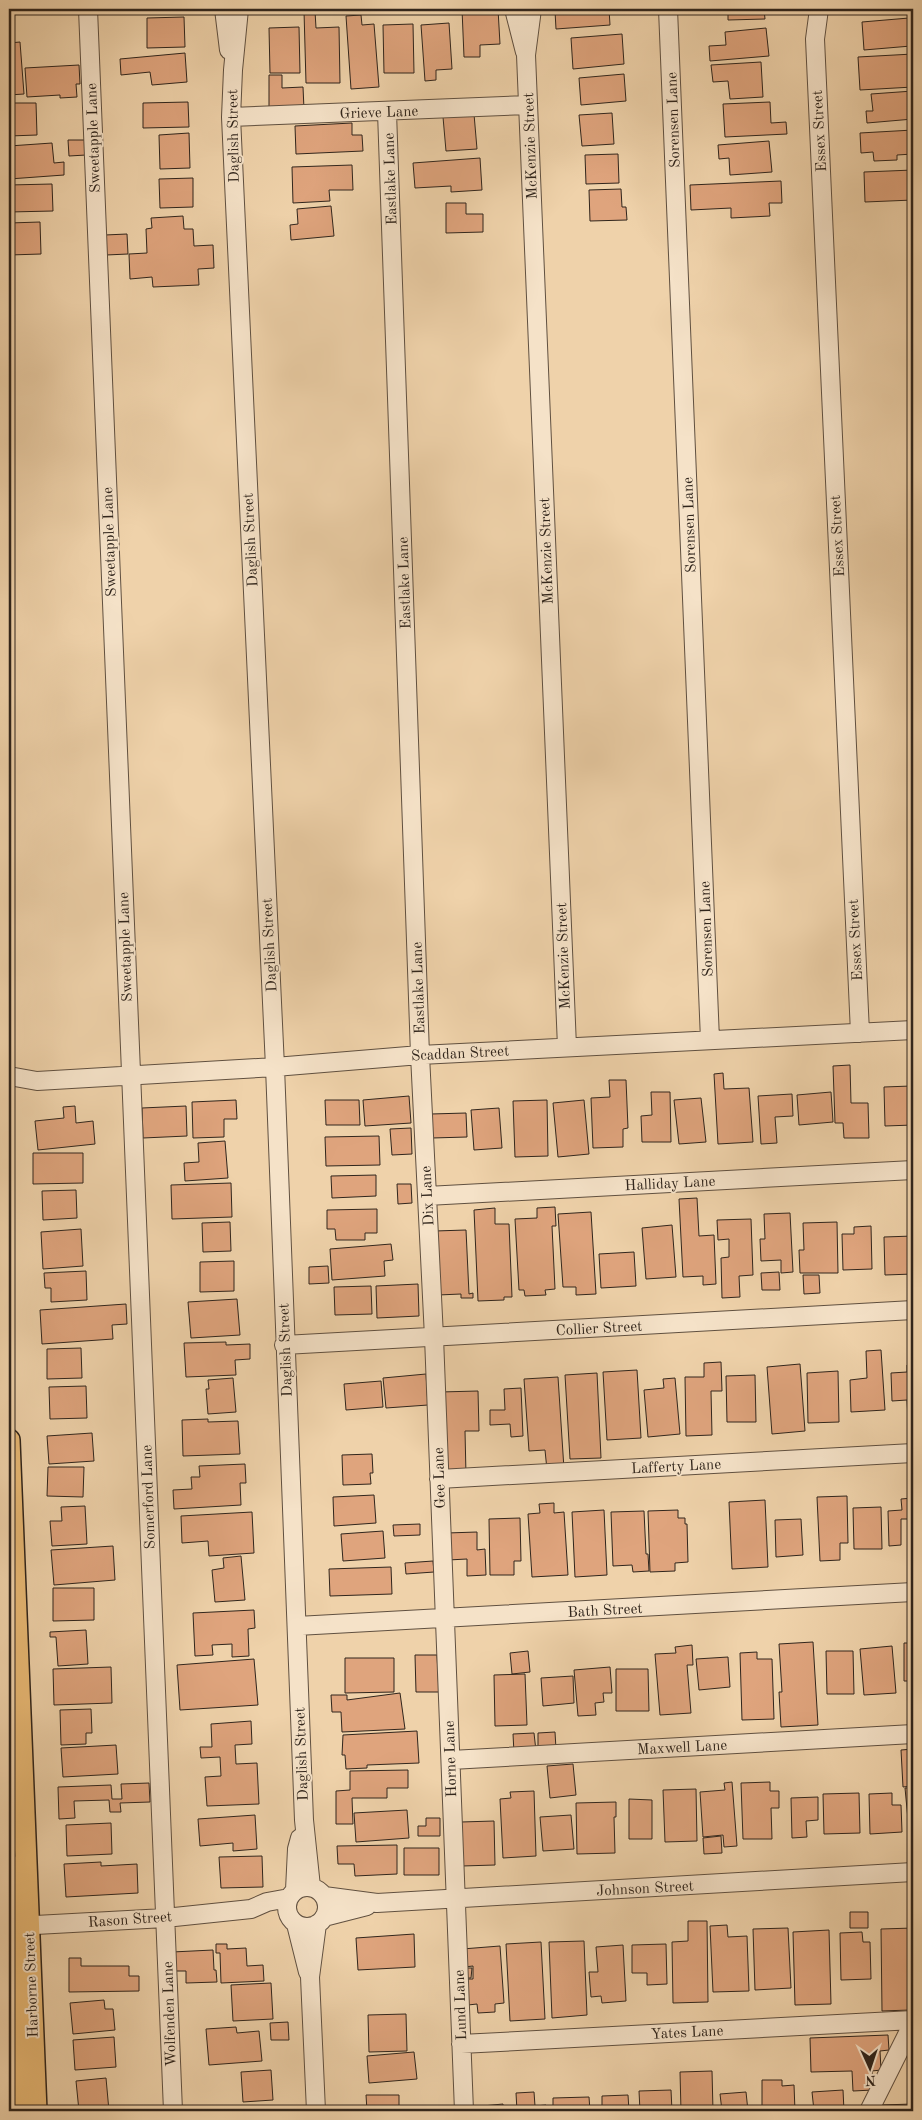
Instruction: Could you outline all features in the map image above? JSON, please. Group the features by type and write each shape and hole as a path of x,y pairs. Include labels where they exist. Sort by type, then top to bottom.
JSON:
{"main road":[{"name":"Harborne Street","path":"9,1440 19,2111"},
{"name":"Harborne Street","path":"9,1865 36,2111"}],"street":[{"name":"Sweetapple Lane","path":"88,9 130,1076"},
{"name":"Daglish Street","path":"224,9 233,70"},
{"name":"Daglish Street","path":"240,9 233,70 231,117 275,1067 284,1345 297,1626 304,1820 297,1849 310,1977 316,2111"},
{"name":"McKenzie Street","path":"514,9 526,55"},
{"name":"McKenzie Street","path":"532,9 526,55 567,1047"},
{"name":"Sorensen Lane","path":"668,9 710,1040"},
{"name":"Essex Street","path":"807,9 815,39"},
{"name":"Essex Street","path":"819,9 815,39 860,1033"},
{"name":"Grieve Lane","path":"231,117 528,105"},
{"name":"Eastlake Lane","path":"388,112 420,1055"},
{"name":"Scaddan Street","path":"9,1076 37,1081 275,1067 420,1055 913,1030"},
{"name":"Dix Lane","path":"420,1055 434,1337"},
{"name":"Somerford Lane","path":"130,1076 165,1918"},
{"name":"Halliday Lane","path":"427,1196 913,1170"},
{"name":"Collier Street","path":"284,1345 913,1310"},
{"name":"Gee Lane","path":"434,1337 445,1619"},
{"name":"Lafferty Lane","path":"439,1479 913,1453"},
{"name":"Bath Street","path":"297,1626 913,1592"},
{"name":"Horne Lane","path":"445,1619 456,1899"},
{"name":"Maxwell Lane","path":"451,1760 913,1734"},
{"name":"Johnson Street","path":"377,1904 321,1920 307,1927 301,1902 377,1904 913,1872"},
{"name":"Lund Lane","path":"456,1899 464,2111"},
{"name":"Daglish Street","path":"301,1902 327,1907 321,1920 310,1977"},
{"name":"Rason Street","path":"16,1926 165,1918 251,1909 269,1914 301,1902"},
{"name":"Wolfenden Lane","path":"165,1918 173,2111"},
{"name":"Yates Lane","path":"461,2044 913,2021"},
{"path":"869,2111 913,2021"}],"building":[{"path":"462,9 498,9 500,44 480,45 480,57 464,57"},
{"path":"609,9 610,25 556,29 555,11"},
{"path":"728,9 764,9 765,19 728,20"},
{"path":"865,9 909,9 909,10 865,11"},
{"path":"304,11 315,11 316,28 339,27 340,83 306,83"},
{"path":"361,15 362,25 374,24 379,87 351,89 346,16"},
{"path":"184,17 185,47 147,48 147,18"},
{"path":"909,18 911,46 864,50 862,22"},
{"path":"449,23 452,69 436,70 436,80 425,81 421,25"},
{"path":"413,24 414,73 384,73 383,25"},
{"path":"299,27 300,73 270,73 269,28"},
{"path":"766,28 769,56 710,61 709,46 726,45 725,32"},
{"path":"622,34 624,64 573,69 571,38"},
{"path":"20,42 24,94 9,95 9,43"},
{"path":"185,53 187,82 152,85 150,72 121,75 120,59"},
{"path":"913,54 913,87 860,90 858,57"},
{"path":"761,62 763,97 730,99 728,81 713,82 711,65"},
{"path":"79,65 80,84 76,84 77,97 60,98 60,95 27,97 25,68"},
{"path":"624,74 626,101 581,105 579,78"},
{"path":"269,75 282,75 282,88 303,87 304,109 269,109"},
{"path":"913,91 913,119 867,123 866,111 873,111 871,94"},
{"path":"188,102 189,127 143,128 143,103"},
{"path":"770,102 771,123 786,122 787,134 725,137 723,104"},
{"path":"9,103 36,103 37,135 9,136"},
{"path":"612,113 614,144 582,146 579,115"},
{"path":"474,114 477,149 446,151 443,117"},
{"path":"352,123 352,135 362,135 363,151 296,154 295,126"},
{"path":"913,130 913,154 897,155 897,160 874,161 873,152 861,153 860,133"},
{"path":"189,133 190,168 160,169 159,135"},
{"path":"68,140 85,140 86,155 69,156"},
{"path":"769,141 772,172 730,175 729,158 719,159 718,145"},
{"path":"52,143 54,163 64,162 64,175 9,179 9,146"},
{"path":"618,154 619,183 586,184 585,155"},
{"path":"480,158 482,190 451,192 451,186 415,188 413,163"},
{"path":"352,165 353,190 329,190 330,201 293,203 292,167"},
{"path":"913,170 913,200 865,202 864,172"},
{"path":"193,178 193,207 160,208 159,179"},
{"path":"781,181 782,203 769,203 770,216 731,218 731,208 691,210 690,185"},
{"path":"52,184 53,211 9,212 9,185"},
{"path":"621,189 622,207 626,207 627,220 590,221 589,190"},
{"path":"446,203 466,203 466,214 483,214 483,232 446,233"},
{"path":"331,206 334,236 291,240 290,225 298,224 297,209"},
{"path":"183,216 184,229 193,229 194,246 213,245 214,268 198,269 199,285 153,287 152,277 130,279 129,254 147,253 146,229 152,228 151,218"},
{"path":"40,222 41,254 9,255 9,223"},
{"path":"127,234 128,254 106,255 105,235"},
{"path":"850,1065 851,1103 868,1103 869,1138 844,1138 843,1123 835,1123 833,1066"},
{"path":"723,1073 724,1089 749,1088 753,1142 718,1144 714,1074"},
{"path":"609,1080 626,1080 628,1128 623,1129 623,1147 593,1148 591,1098 610,1097"},
{"path":"911,1086 913,1125 885,1126 884,1087"},
{"path":"651,1092 670,1092 671,1142 642,1142 641,1116 652,1115"},
{"path":"831,1092 833,1122 799,1125 797,1095"},
{"path":"792,1094 793,1116 775,1117 777,1143 761,1144 758,1096"},
{"path":"409,1096 411,1123 365,1126 363,1100"},
{"path":"701,1098 706,1142 679,1144 674,1100"},
{"path":"236,1100 237,1119 224,1119 224,1137 193,1138 192,1102"},
{"path":"325,1100 359,1100 360,1125 326,1125"},
{"path":"547,1100 548,1156 515,1157 513,1101"},
{"path":"584,1100 589,1154 558,1157 553,1103"},
{"path":"75,1106 76,1123 93,1121 95,1144 38,1150 35,1121 64,1118 63,1107"},
{"path":"186,1106 187,1136 143,1138 142,1108"},
{"path":"499,1108 502,1148 474,1150 471,1110"},
{"path":"466,1113 467,1137 432,1138 431,1114"},
{"path":"411,1128 412,1154 392,1155 390,1129"},
{"path":"379,1136 380,1165 326,1166 325,1137"},
{"path":"225,1141 228,1178 185,1181 184,1163 199,1162 198,1143"},
{"path":"33,1153 83,1153 83,1183 33,1184"},
{"path":"376,1175 376,1196 332,1198 331,1176"},
{"path":"231,1183 232,1217 172,1219 171,1185"},
{"path":"397,1184 411,1184 412,1203 398,1204"},
{"path":"76,1190 77,1218 43,1220 42,1191"},
{"path":"697,1198 699,1236 714,1235 716,1284 703,1285 703,1276 683,1277 679,1199"},
{"path":"555,1207 556,1226 552,1226 555,1289 545,1290 546,1295 525,1296 524,1290 519,1290 515,1219 537,1218 537,1208"},
{"path":"495,1208 495,1224 509,1224 512,1297 504,1297 504,1300 478,1301 474,1210"},
{"path":"377,1209 377,1233 365,1233 365,1240 336,1240 335,1229 327,1229 327,1210"},
{"path":"591,1212 596,1294 576,1295 576,1287 563,1287 558,1214"},
{"path":"790,1213 793,1272 781,1273 781,1260 761,1261 760,1239 765,1239 764,1214"},
{"path":"751,1219 753,1275 739,1276 740,1297 722,1298 721,1258 729,1257 729,1239 718,1240 717,1220"},
{"path":"230,1222 231,1251 203,1252 202,1223"},
{"path":"837,1222 838,1273 800,1273 799,1250 804,1250 803,1223"},
{"path":"672,1225 676,1277 646,1279 642,1228"},
{"path":"871,1226 872,1269 843,1270 842,1234 854,1234 854,1227"},
{"path":"81,1229 83,1266 43,1269 41,1232"},
{"path":"466,1230 469,1294 473,1293 473,1298 461,1298 461,1294 438,1295 435,1231"},
{"path":"913,1236 913,1274 885,1275 884,1237"},
{"path":"391,1244 393,1260 384,1261 385,1276 332,1280 330,1249"},
{"path":"634,1252 636,1286 601,1288 599,1254"},
{"path":"234,1261 234,1291 200,1292 200,1262"},
{"path":"328,1266 329,1283 309,1284 309,1267"},
{"path":"86,1271 87,1300 51,1302 51,1288 45,1288 44,1273"},
{"path":"779,1272 780,1290 762,1290 761,1273"},
{"path":"803,1275 819,1275 820,1293 804,1294"},
{"path":"418,1284 419,1316 377,1318 376,1286"},
{"path":"371,1286 372,1314 335,1315 334,1287"},
{"path":"237,1299 240,1335 191,1338 188,1302"},
{"path":"126,1304 127,1324 112,1325 113,1339 42,1344 40,1310"},
{"path":"226,1342 226,1345 250,1344 250,1359 235,1360 236,1375 186,1377 184,1343"},
{"path":"81,1348 82,1378 47,1379 47,1349"},
{"path":"881,1350 885,1410 851,1412 850,1380 867,1378 866,1351"},
{"path":"721,1362 722,1391 711,1391 712,1435 686,1436 685,1377 704,1377 704,1363"},
{"path":"800,1364 805,1431 772,1434 767,1367"},
{"path":"907,1365 913,1365 913,1418 908,1418 907,1400 892,1401 891,1373 907,1372"},
{"path":"637,1370 641,1438 607,1440 603,1372"},
{"path":"838,1371 839,1422 808,1423 807,1373"},
{"path":"597,1373 601,1458 570,1459 565,1375"},
{"path":"426,1374 428,1405 386,1408 383,1378"},
{"path":"755,1375 756,1422 727,1422 726,1376"},
{"path":"558,1377 564,1469 547,1470 545,1450 529,1451 524,1379"},
{"path":"233,1378 236,1412 208,1414 206,1389 209,1389 208,1380"},
{"path":"675,1378 680,1434 648,1437 644,1390 664,1388 663,1379"},
{"path":"381,1381 383,1407 346,1410 344,1384"},
{"path":"86,1386 87,1418 50,1419 49,1387"},
{"path":"521,1388 523,1436 511,1437 510,1424 490,1425 490,1410 505,1410 504,1389"},
{"path":"478,1391 479,1431 465,1431 466,1475 443,1476 440,1392"},
{"path":"208,1419 208,1422 238,1421 240,1454 183,1456 182,1420"},
{"path":"92,1433 94,1461 49,1464 47,1436"},
{"path":"372,1454 373,1473 370,1473 371,1484 343,1485 342,1455"},
{"path":"245,1464 246,1483 240,1483 241,1505 174,1509 173,1490 192,1489 191,1477 200,1477 199,1466"},
{"path":"48,1467 84,1467 83,1497 47,1496"},
{"path":"374,1495 376,1523 334,1526 333,1497"},
{"path":"847,1496 848,1543 840,1543 840,1560 820,1561 817,1497"},
{"path":"913,1498 913,1519 901,1519 901,1545 889,1546 888,1511 902,1510 901,1499"},
{"path":"765,1500 768,1567 732,1569 729,1502"},
{"path":"554,1503 554,1513 564,1512 568,1575 532,1577 528,1514 540,1513 539,1504"},
{"path":"85,1506 87,1544 52,1546 50,1521 62,1521 61,1507"},
{"path":"881,1507 882,1549 854,1549 853,1508"},
{"path":"604,1510 607,1575 575,1577 572,1512"},
{"path":"678,1510 678,1518 685,1518 685,1524 687,1524 688,1562 675,1563 675,1571 650,1572 648,1511"},
{"path":"644,1511 646,1554 648,1554 649,1571 633,1572 632,1565 613,1566 611,1512"},
{"path":"252,1512 254,1553 209,1556 208,1541 182,1543 181,1516"},
{"path":"520,1518 521,1561 514,1561 514,1575 490,1575 489,1519"},
{"path":"801,1519 803,1555 776,1557 775,1520"},
{"path":"420,1524 420,1535 394,1536 393,1525"},
{"path":"383,1531 385,1558 343,1561 341,1534"},
{"path":"477,1532 477,1550 485,1549 486,1575 467,1576 467,1559 448,1560 447,1533"},
{"path":"113,1546 115,1580 54,1585 51,1550"},
{"path":"241,1556 245,1600 215,1602 212,1570 224,1568 223,1558"},
{"path":"433,1561 434,1572 406,1574 405,1563"},
{"path":"391,1567 392,1594 330,1596 329,1569"},
{"path":"53,1588 94,1588 94,1620 53,1621"},
{"path":"254,1610 255,1628 248,1629 249,1656 232,1657 232,1644 212,1645 213,1655 195,1656 193,1613"},
{"path":"86,1630 88,1664 58,1666 56,1637 50,1637 50,1632"},
{"path":"813,1642 818,1725 781,1727 779,1692 782,1692 779,1644"},
{"path":"904,1643 913,1643 913,1681 904,1681"},
{"path":"692,1645 693,1665 687,1665 691,1713 660,1715 655,1654 676,1653 675,1647"},
{"path":"892,1646 896,1693 864,1695 860,1649"},
{"path":"528,1651 530,1672 512,1674 510,1653"},
{"path":"826,1651 853,1651 854,1694 827,1694"},
{"path":"757,1652 757,1659 772,1659 774,1719 742,1720 740,1653"},
{"path":"415,1655 437,1655 439,1692 416,1692"},
{"path":"728,1657 730,1687 699,1690 696,1659"},
{"path":"345,1658 394,1658 394,1692 345,1693"},
{"path":"254,1659 258,1705 180,1710 177,1665"},
{"path":"111,1667 112,1703 54,1705 53,1669"},
{"path":"610,1667 612,1693 603,1693 604,1702 595,1703 596,1715 578,1716 574,1670"},
{"path":"616,1669 648,1669 649,1711 616,1711"},
{"path":"525,1674 527,1725 495,1726 494,1675"},
{"path":"573,1676 574,1703 543,1706 541,1678"},
{"path":"400,1693 405,1729 342,1732 341,1712 332,1712 331,1695 347,1695 347,1700"},
{"path":"91,1709 92,1733 86,1733 86,1744 61,1745 60,1710"},
{"path":"251,1721 252,1744 235,1745 236,1764 257,1763 259,1804 207,1806 205,1777 221,1776 220,1757 201,1758 200,1747 212,1747 211,1724"},
{"path":"417,1731 419,1763 367,1765 367,1768 346,1769 345,1755 342,1755 343,1735"},
{"path":"555,1732 556,1749 538,1750 538,1733"},
{"path":"534,1733 536,1751 514,1753 513,1734"},
{"path":"116,1745 118,1774 63,1777 61,1748"},
{"path":"913,1749 913,1786 903,1787 901,1750"},
{"path":"573,1764 576,1795 550,1798 547,1766"},
{"path":"408,1770 408,1788 387,1788 387,1798 352,1798 353,1824 336,1824 336,1791 350,1790 350,1771"},
{"path":"732,1782 737,1846 724,1847 723,1835 703,1837 700,1792 725,1790 724,1783"},
{"path":"770,1782 770,1791 779,1791 779,1808 771,1808 772,1839 743,1839 741,1783"},
{"path":"149,1783 150,1802 120,1803 121,1812 110,1812 109,1800 74,1801 75,1818 59,1819 58,1787 111,1785 112,1799 122,1799 121,1784"},
{"path":"905,1788 913,1788 913,1829 909,1830"},
{"path":"696,1789 697,1841 665,1842 663,1790"},
{"path":"534,1791 536,1856 503,1858 500,1799 511,1798 510,1792"},
{"path":"859,1793 860,1833 824,1834 823,1794"},
{"path":"892,1793 892,1805 901,1805 902,1832 870,1834 869,1794"},
{"path":"818,1797 818,1820 806,1821 807,1837 792,1838 791,1798"},
{"path":"629,1799 652,1800 652,1839 629,1839"},
{"path":"616,1802 616,1817 614,1817 615,1853 577,1854 576,1803"},
{"path":"407,1810 409,1838 356,1842 354,1813"},
{"path":"255,1815 257,1849 233,1851 233,1843 200,1846 198,1819"},
{"path":"571,1815 574,1849 543,1851 540,1817"},
{"path":"426,1818 440,1818 440,1836 418,1836 418,1826 426,1826"},
{"path":"494,1821 495,1865 462,1866 461,1822"},
{"path":"111,1823 112,1854 67,1856 66,1825"},
{"path":"721,1836 722,1853 704,1854 703,1838"},
{"path":"397,1845 397,1874 355,1876 354,1864 338,1864 337,1846"},
{"path":"404,1848 439,1848 439,1875 404,1875"},
{"path":"262,1856 263,1887 221,1888 219,1857"},
{"path":"101,1862 101,1866 137,1864 138,1893 66,1897 64,1864"},
{"path":"850,1912 868,1912 868,1928 850,1928"},
{"path":"688,1921 707,1921 708,2002 673,2003 672,1942 688,1941"},
{"path":"727,1925 728,1937 747,1936 749,1991 713,1992 710,1926"},
{"path":"788,1928 791,1988 755,1990 753,1929"},
{"path":"913,1928 913,1965 909,1965 910,2010 882,2011 881,1929"},
{"path":"829,1930 831,2004 795,2005 793,1932"},
{"path":"862,1932 863,1942 870,1942 871,1979 841,1980 840,1933"},
{"path":"414,1934 415,1967 358,1970 356,1938"},
{"path":"584,1941 587,2015 552,2018 549,1942"},
{"path":"541,1942 545,2019 510,2021 506,1944"},
{"path":"216,1944 227,1944 227,1949 246,1948 247,1966 263,1965 264,1981 221,1983 220,1953 216,1953"},
{"path":"666,1944 667,1984 647,1985 647,1973 632,1973 632,1945"},
{"path":"623,1945 626,2001 602,2003 601,1996 591,1997 589,1972 598,1972 596,1947"},
{"path":"500,1946 504,2003 495,2004 495,2012 478,2013 477,2004 468,2005 466,1979 473,1979 473,1966 464,1967 462,1949"},
{"path":"213,1950 217,1982 186,1983 186,1971 173,1971 172,1952"},
{"path":"69,1958 81,1958 81,1966 129,1966 129,1976 139,1976 139,1991 69,1992"},
{"path":"466,1968 472,1968 471,1978 466,1978"},
{"path":"271,1983 273,2019 233,2021 231,1985"},
{"path":"104,2000 105,2009 113,2009 115,2030 73,2034 70,2003"},
{"path":"406,2014 407,2051 369,2052 368,2015"},
{"path":"288,2022 289,2040 271,2040 270,2023"},
{"path":"236,2027 237,2033 259,2031 262,2061 209,2065 206,2029"},
{"path":"888,2035 889,2050 880,2051 881,2070 872,2071 873,2090 853,2091 852,2071 811,2072 810,2038"},
{"path":"114,2037 116,2067 75,2070 73,2040"},
{"path":"414,2052 417,2079 369,2083 367,2056"},
{"path":"271,2070 273,2100 243,2102 241,2072"},
{"path":"712,2071 713,2111 681,2111 680,2072"},
{"path":"106,2078 109,2111 79,2111 76,2081"},
{"path":"762,2080 782,2080 782,2086 794,2085 795,2111 762,2111"},
{"path":"671,2090 672,2111 640,2111 639,2091"},
{"path":"843,2090 844,2111 814,2111 812,2092"},
{"path":"534,2092 535,2106 546,2105 547,2111 517,2111 516,2093"},
{"path":"746,2092 748,2111 722,2111 720,2094"},
{"path":"366,2095 399,2095 399,2111 367,2111"},
{"path":"628,2095 629,2111 602,2111 602,2096"},
{"path":"589,2097 590,2111 553,2111 553,2098"},
{"path":"503,2104 503,2111 472,2111 472,2107"},
{"path":"913,2104 913,2111 881,2111 881,2105"},
{"path":"275,2106 275,2111 203,2111"}]}
